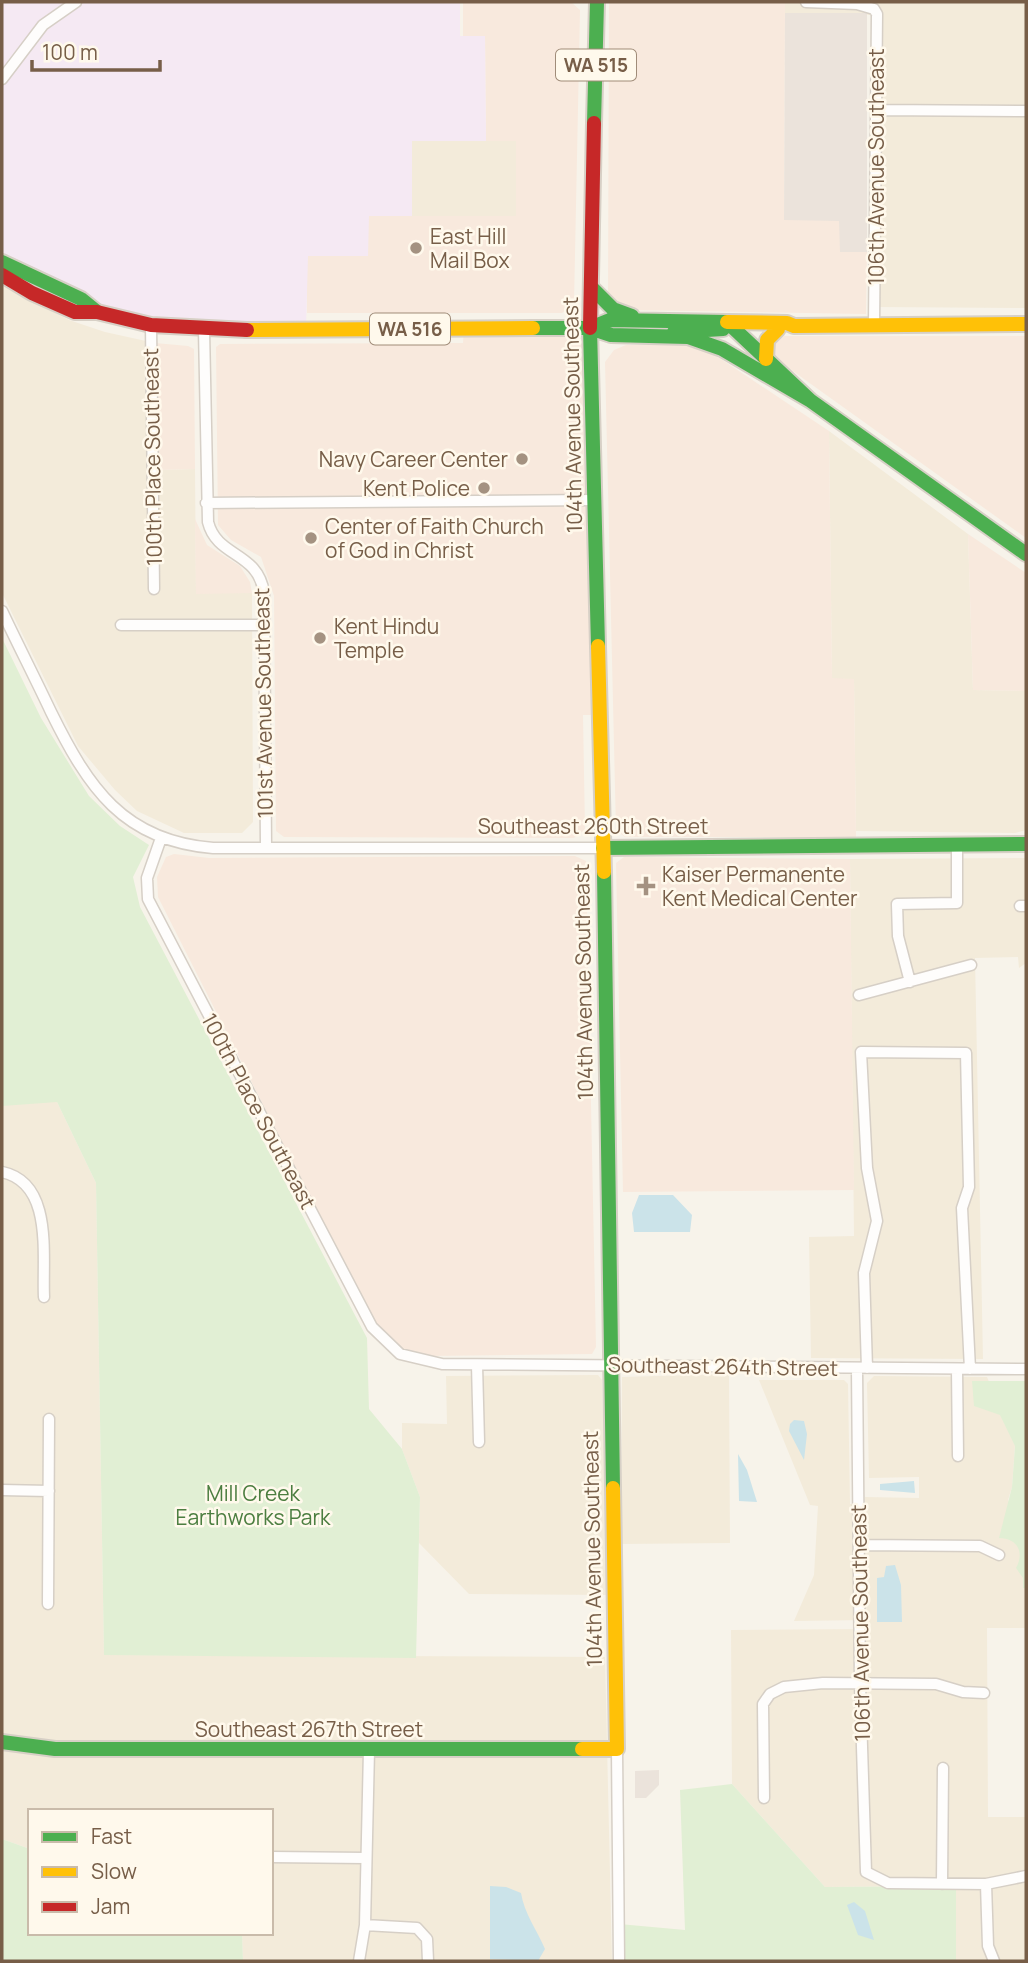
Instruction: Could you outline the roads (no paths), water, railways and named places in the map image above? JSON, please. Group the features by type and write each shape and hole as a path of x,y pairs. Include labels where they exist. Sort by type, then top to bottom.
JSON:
{"street":[{"path":"2,79 44,26 76,2"},
{"name":"104th Avenue Southeast","path":"597,2 590,328 603,848 619,1961"},
{"name":"106th Avenue Southeast","path":"806,2 857,4 874,9 877,110 874,325"},
{"path":"877,110 1026,111"},
{"name":"WA 516","path":"2,262 81,299 97,312"},
{"name":"WA 516","path":"2,275 32,293 75,312 97,312 151,325 204,330 590,328 611,335 648,335 706,341 811,401 1026,554"},
{"path":"591,287 613,309 648,320"},
{"name":"WA 516","path":"590,328 610,320 730,326 811,401"},
{"path":"730,326 1026,324"},
{"name":"100th Place Southeast","path":"151,325 154,589"},
{"path":"730,326 778,329 794,326"},
{"name":"WA 516","path":"648,335 730,326"},
{"path":"766,359 767,340 778,329"},
{"name":"101st Avenue Southeast","path":"204,330 208,522 212,534 227,549 250,562 260,577 264,625 266,847"},
{"path":"751,366 757,364 788,383 793,382"},
{"path":"206,503 594,500"},
{"name":"Southeast 260th Street","path":"2,611 87,778 123,817 161,838 191,846 603,848 957,847 1026,844"},
{"path":"121,625 264,625"},
{"name":"100th Place Southeast","path":"161,838 147,878 148,899 372,1327 400,1354 419,1360"},
{"path":"911,982 898,936 897,904 957,903 957,847"},
{"path":"859,995 971,965"},
{"name":"106th Avenue Southeast","path":"942,1884 888,1883 869,1876 864,1863 859,1545 862,1368 864,1273 877,1221 867,1168 861,1052 966,1053 969,1187 962,1208 970,1369"},
{"path":"2,1172 22,1180 36,1199 41,1222 44,1297"},
{"name":"Southeast 264th Street","path":"419,1360 477,1365 1026,1369"},
{"path":"477,1365 479,1442"},
{"path":"957,1369 958,1456"},
{"path":"48,1604 49,1419"},
{"path":"2,1490 49,1491"},
{"path":"859,1545 980,1546 999,1555"},
{"path":"764,1798 763,1704 770,1694 784,1687 936,1684 963,1692 984,1693"},
{"name":"Southeast 267th Street","path":"2,1742 35,1748 617,1749"},
{"path":"359,1961 365,1925 369,1750"},
{"path":"943,1768 942,1884 986,1884 1026,1876"},
{"path":"273,1857 365,1858"},
{"path":"986,1884 988,1946 994,1961"},
{"path":"365,1925 407,1925 420,1930 427,1939 428,1961"}],"water":[{"path":"639,1195 673,1195 692,1215 690,1232 634,1232 632,1213"},
{"path":"794,1420 804,1421 807,1434 804,1460 789,1431"},
{"path":"738,1454 747,1470 757,1502 739,1501"},
{"path":"914,1481 915,1493 880,1490 880,1484"},
{"path":"895,1565 901,1585 902,1622 877,1622 877,1578 884,1577 886,1566"},
{"path":"490,1886 506,1887 521,1893 545,1949 538,1961 490,1959"},
{"path":"854,1902 865,1911 874,1940 858,1935 847,1905"}],"place":[{"name":"East Hill Mail Box","path":"416,248"},
{"name":"Navy Career Center","path":"522,459"},
{"name":"Kent Police","path":"484,488"},
{"name":"Center of Faith Church of God in Christ","path":"311,538"},
{"name":"Kent Hindu Temple","path":"320,638"},
{"name":"Kaiser Permanente Kent Medical Center","path":"646,886"}],"park label":[{"name":"Mill Creek Earthworks Park","path":"253,1505"}]}
